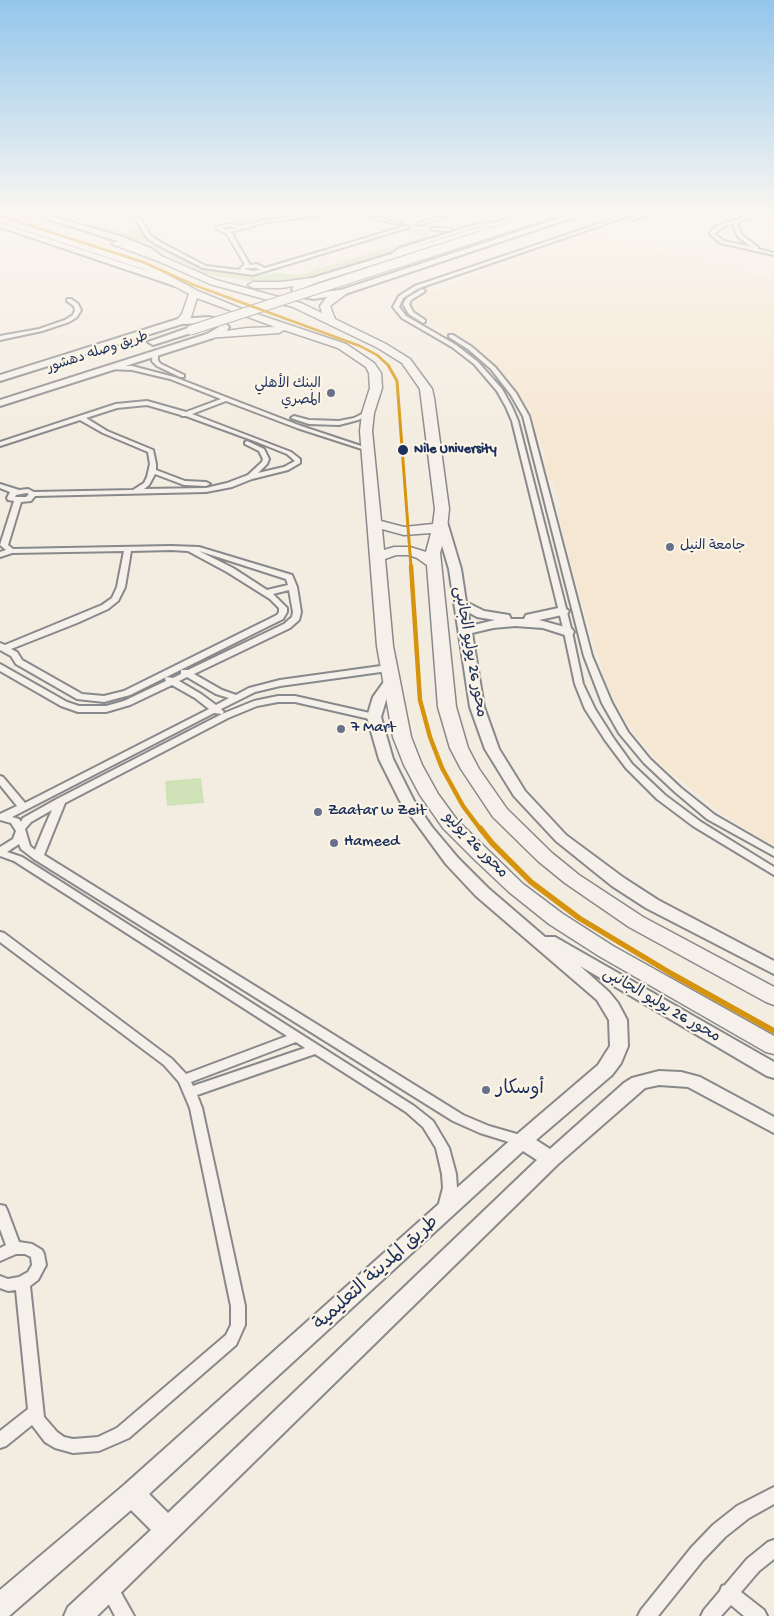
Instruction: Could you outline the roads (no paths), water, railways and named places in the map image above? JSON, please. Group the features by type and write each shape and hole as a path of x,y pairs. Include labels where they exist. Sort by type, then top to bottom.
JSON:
{"highway":[{"name":"محور 26 يوليو","path":"183,287 238,312 342,346 370,365 374,372 376,388 368,413 366,430 367,449 373,523 390,675 402,737 413,765 429,794 450,824 516,888 556,919 606,951 774,1046"},
{"path":"218,287 285,312 339,326"},
{"path":"234,287 287,301 395,353 421,379 428,398 442,509 441,525 434,545 433,563 446,697 451,727 470,769 500,813 545,857 602,901 636,922 774,997"},
{"path":"181,321 187,315 186,289"},
{"name":"محور 26 يوليو","path":"186,289 215,295 312,332 308,334"},
{"path":"339,326 324,306 331,298 342,292"},
{"path":"210,336 261,330 308,334"},
{"path":"373,523 404,531 441,525"},
{"path":"377,557 394,551 410,551 422,555 433,563"}],"main road":[{"path":"181,287 186,289"},
{"path":"297,287 296,291 303,295 318,296 356,287"},
{"name":"طريق وصله دهشور","path":"146,344 321,287"},
{"name":"طريق وصله دهشور","path":"0,398 341,287"},
{"path":"0,378 181,321 205,319 217,321 224,325 223,330 155,357 111,368 0,403"},
{"name":"محور 26 يوليو الجانبى","path":"441,525 450,546 477,707 483,727 504,770 538,815 581,855 652,904 774,968"},
{"path":"461,604 481,614 506,618 536,618 562,611"},
{"path":"464,631 493,624 515,622 544,624 568,632"},
{"path":"374,717 380,697 390,675"},
{"name":"محور 26 يوليو الجانبى","path":"374,717 386,759 408,801 427,830 452,861 482,892 518,922 774,1071"},
{"name":"طريق المدينة التعليمية","path":"0,1607 132,1494 522,1141 605,1070 614,1058 619,1046 618,1020 612,1007 603,996 518,922"},
{"name":"طريق المدينة التعليمية","path":"77,1616 109,1588 550,1159 631,1088 639,1083 659,1078 682,1079 693,1082 774,1126"},
{"path":"522,1141 550,1159"},
{"path":"132,1494 168,1530"}],"street":[{"path":"416,287 407,292 397,303 398,311 404,317 454,346 476,363 500,390 515,421 568,632 579,684 590,710 629,766 662,797 696,824 774,872"},
{"path":"431,287 409,299 406,304 411,313 470,348 503,379 526,416 538,469 588,656 606,703 624,733 647,761 678,790 712,817 774,854"},
{"path":"0,338 40,330 67,321 75,316 78,310 76,305 69,300"},
{"path":"132,368 155,357 159,365 180,375 298,420 338,423 356,419 368,413"},
{"path":"111,368 132,368 172,378 234,403 367,449"},
{"path":"172,378 180,375"},
{"path":"188,417 226,399"},
{"path":"0,450 116,406 135,402 154,404 294,456 298,462 286,469 206,490 33,494 28,499 0,486"},
{"path":"188,417 234,403"},
{"path":"188,417 256,447 265,452 266,461 273,468 286,469"},
{"path":"0,444 83,419 105,432 151,451 153,454 152,471 147,484 132,493"},
{"path":"300,427 309,422"},
{"path":"250,477 266,461 294,456"},
{"path":"527,469 538,469"},
{"path":"152,471 184,482 229,485"},
{"path":"10,551 8,546 2,546 18,496"},
{"path":"128,549 121,587 114,599 105,607 74,621 3,647 19,662 80,697 91,700 116,697 280,618 283,608 278,601 230,570 197,555 189,549"},
{"path":"0,555 10,551 128,549 189,549 216,554 289,577 294,587 298,612 296,618 286,626 117,707 92,710 78,709 64,704 2,668"},
{"path":"241,578 255,574 261,569"},
{"path":"267,593 277,588 294,587"},
{"path":"2,668 11,663 19,662"},
{"path":"177,668 219,692 254,704"},
{"path":"162,674 198,696 225,716"},
{"path":"2,817 252,690 275,683 390,675"},
{"path":"0,852 13,844 32,816 225,716 254,704 270,700 295,699 374,717"},
{"path":"0,779 23,808"},
{"path":"38,857 48,828 61,801"},
{"path":"2,817 15,821 21,831 26,847 38,857 471,1125 522,1141"},
{"path":"0,852 18,859 410,1109 428,1124 439,1141 447,1161 449,1174 448,1202 442,1215"},
{"path":"0,936 168,1062 187,1086 196,1108 239,1315 235,1333 231,1340 123,1433 111,1440 86,1446 61,1443 42,1430 34,1413 30,1353 22,1283"},
{"path":"187,1086 298,1037"},
{"path":"187,1086 316,1049"},
{"path":"369,1082 382,1070"},
{"path":"0,1210 14,1248"},
{"path":"0,1255 14,1248 21,1247 33,1250 39,1259 39,1264 33,1276 22,1283 8,1285 0,1282"},
{"path":"0,1441 34,1413"},
{"path":"647,1616 697,1554 719,1531 743,1512 774,1495"},
{"path":"710,1616 728,1592 753,1565 774,1548"},
{"path":"109,1588 125,1616"},
{"path":"728,1592 758,1616"}],"place":[{"name":"البنك الأهلي المصري","path":"331,393"},
{"name":"Nile University","path":"403,450"},
{"name":"جامعة النيل","path":"670,547"},
{"name":"7 Mart","path":"341,729"},
{"name":"Zaatar w Zeit","path":"318,812"},
{"name":"Hameed","path":"334,843"},
{"name":"أوسكار","path":"486,1090"}]}
